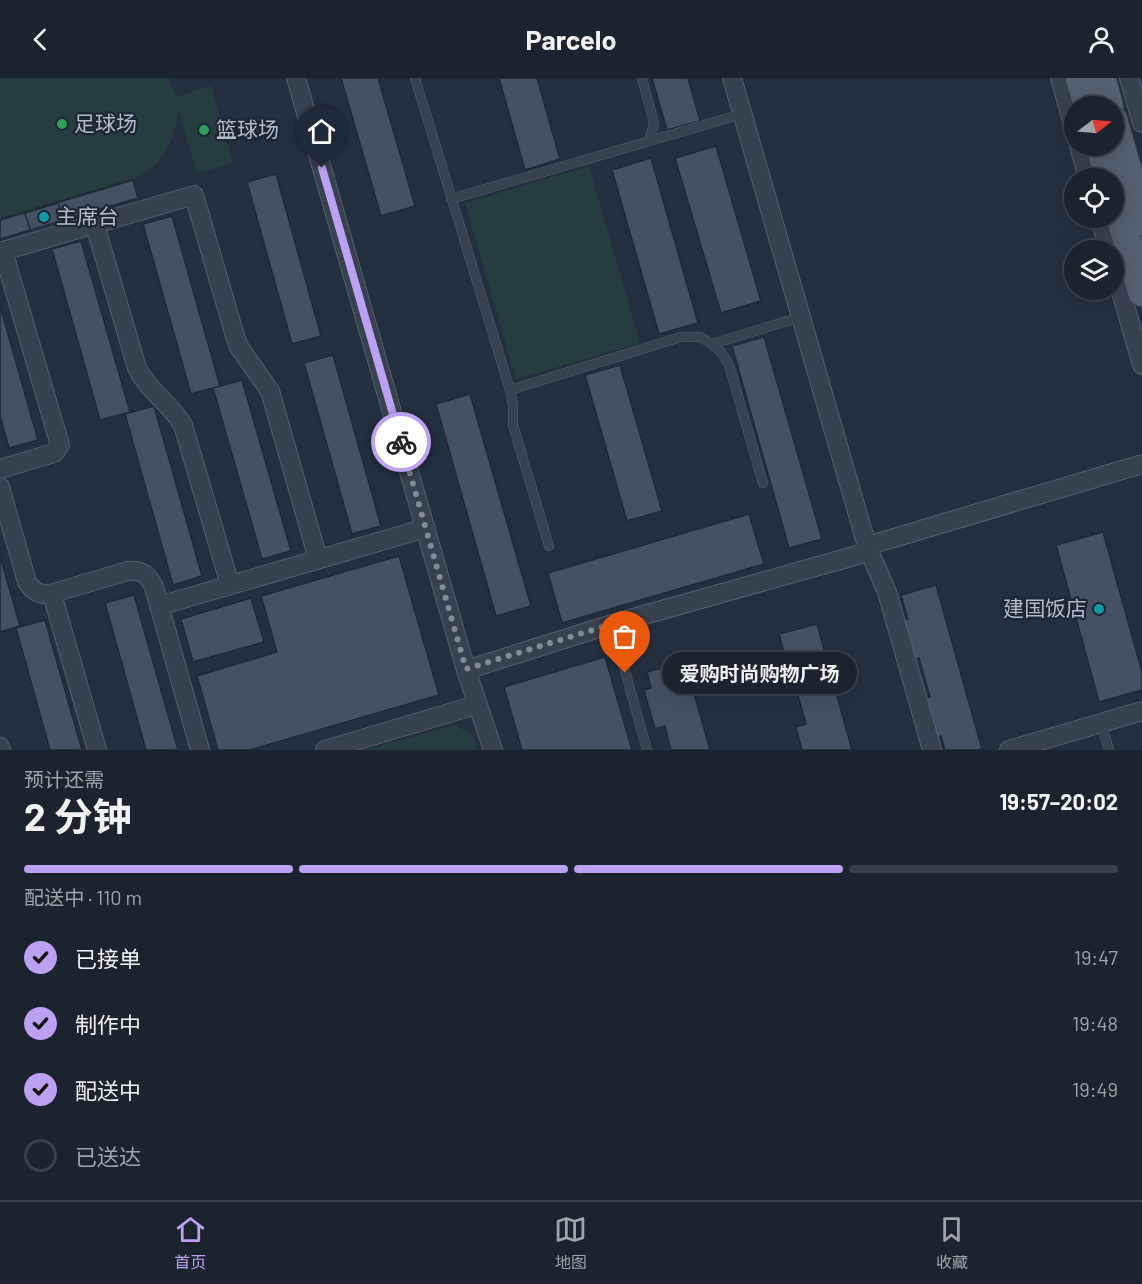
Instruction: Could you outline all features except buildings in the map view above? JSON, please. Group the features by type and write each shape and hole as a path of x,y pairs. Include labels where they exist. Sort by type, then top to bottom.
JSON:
{"main road":[{"path":"1080,78 1085,96"},
{"path":"1101,78 1106,96"},
{"path":"1123,156 1142,221"},
{"path":"1123,228 1142,292"}],"street":[{"path":"296,78 476,705 493,750"},
{"path":"732,78 867,546 887,592 932,750"},
{"path":"1060,78 1065,96"},
{"path":"1129,78 1142,123"},
{"path":"0,469 54,453 60,445 2,251 194,195 239,347 270,391 318,559"},
{"path":"95,225 137,368 143,380 177,414 183,425 230,585"},
{"path":"1123,300 1142,365"},
{"path":"466,669 612,624 861,554 867,546 1142,464"},
{"path":"0,487 27,582 32,589 42,594 50,594 136,570 150,578 200,750"},
{"path":"159,606 426,528"},
{"path":"50,594 54,601 97,750"},
{"path":"325,750 476,705"},
{"path":"1009,750 1142,711"}],"lane":[{"path":"415,78 510,390 513,425 549,546"},
{"path":"642,78 654,123 649,141"},
{"path":"451,199 742,114"},
{"path":"712,344 801,317"},
{"path":"510,390 681,337 700,337 721,352 729,365 764,483"},
{"path":"612,624 647,750"},
{"path":"1101,723 1109,750"}],"green space":[{"path":"0,78 169,78 176,97 211,86 233,163 197,173 178,108 175,129 168,148 156,165 148,171 138,177 0,218"},
{"path":"589,166 640,343 516,379 465,203"},
{"path":"454,725 473,734 477,750 366,750"}],"way so far":[{"path":"401,442 466,669 612,624 625,673"}],"place":[{"name":"足球场","path":"62,124"},
{"name":"篮球场","path":"204,130"},
{"name":"主席台","path":"44,217"},
{"name":"建国饭店","path":"1099,609"},
{"name":"爱购时尚购物广场","path":"625,673"}],"route":[{"path":"322,168 401,442"}]}
